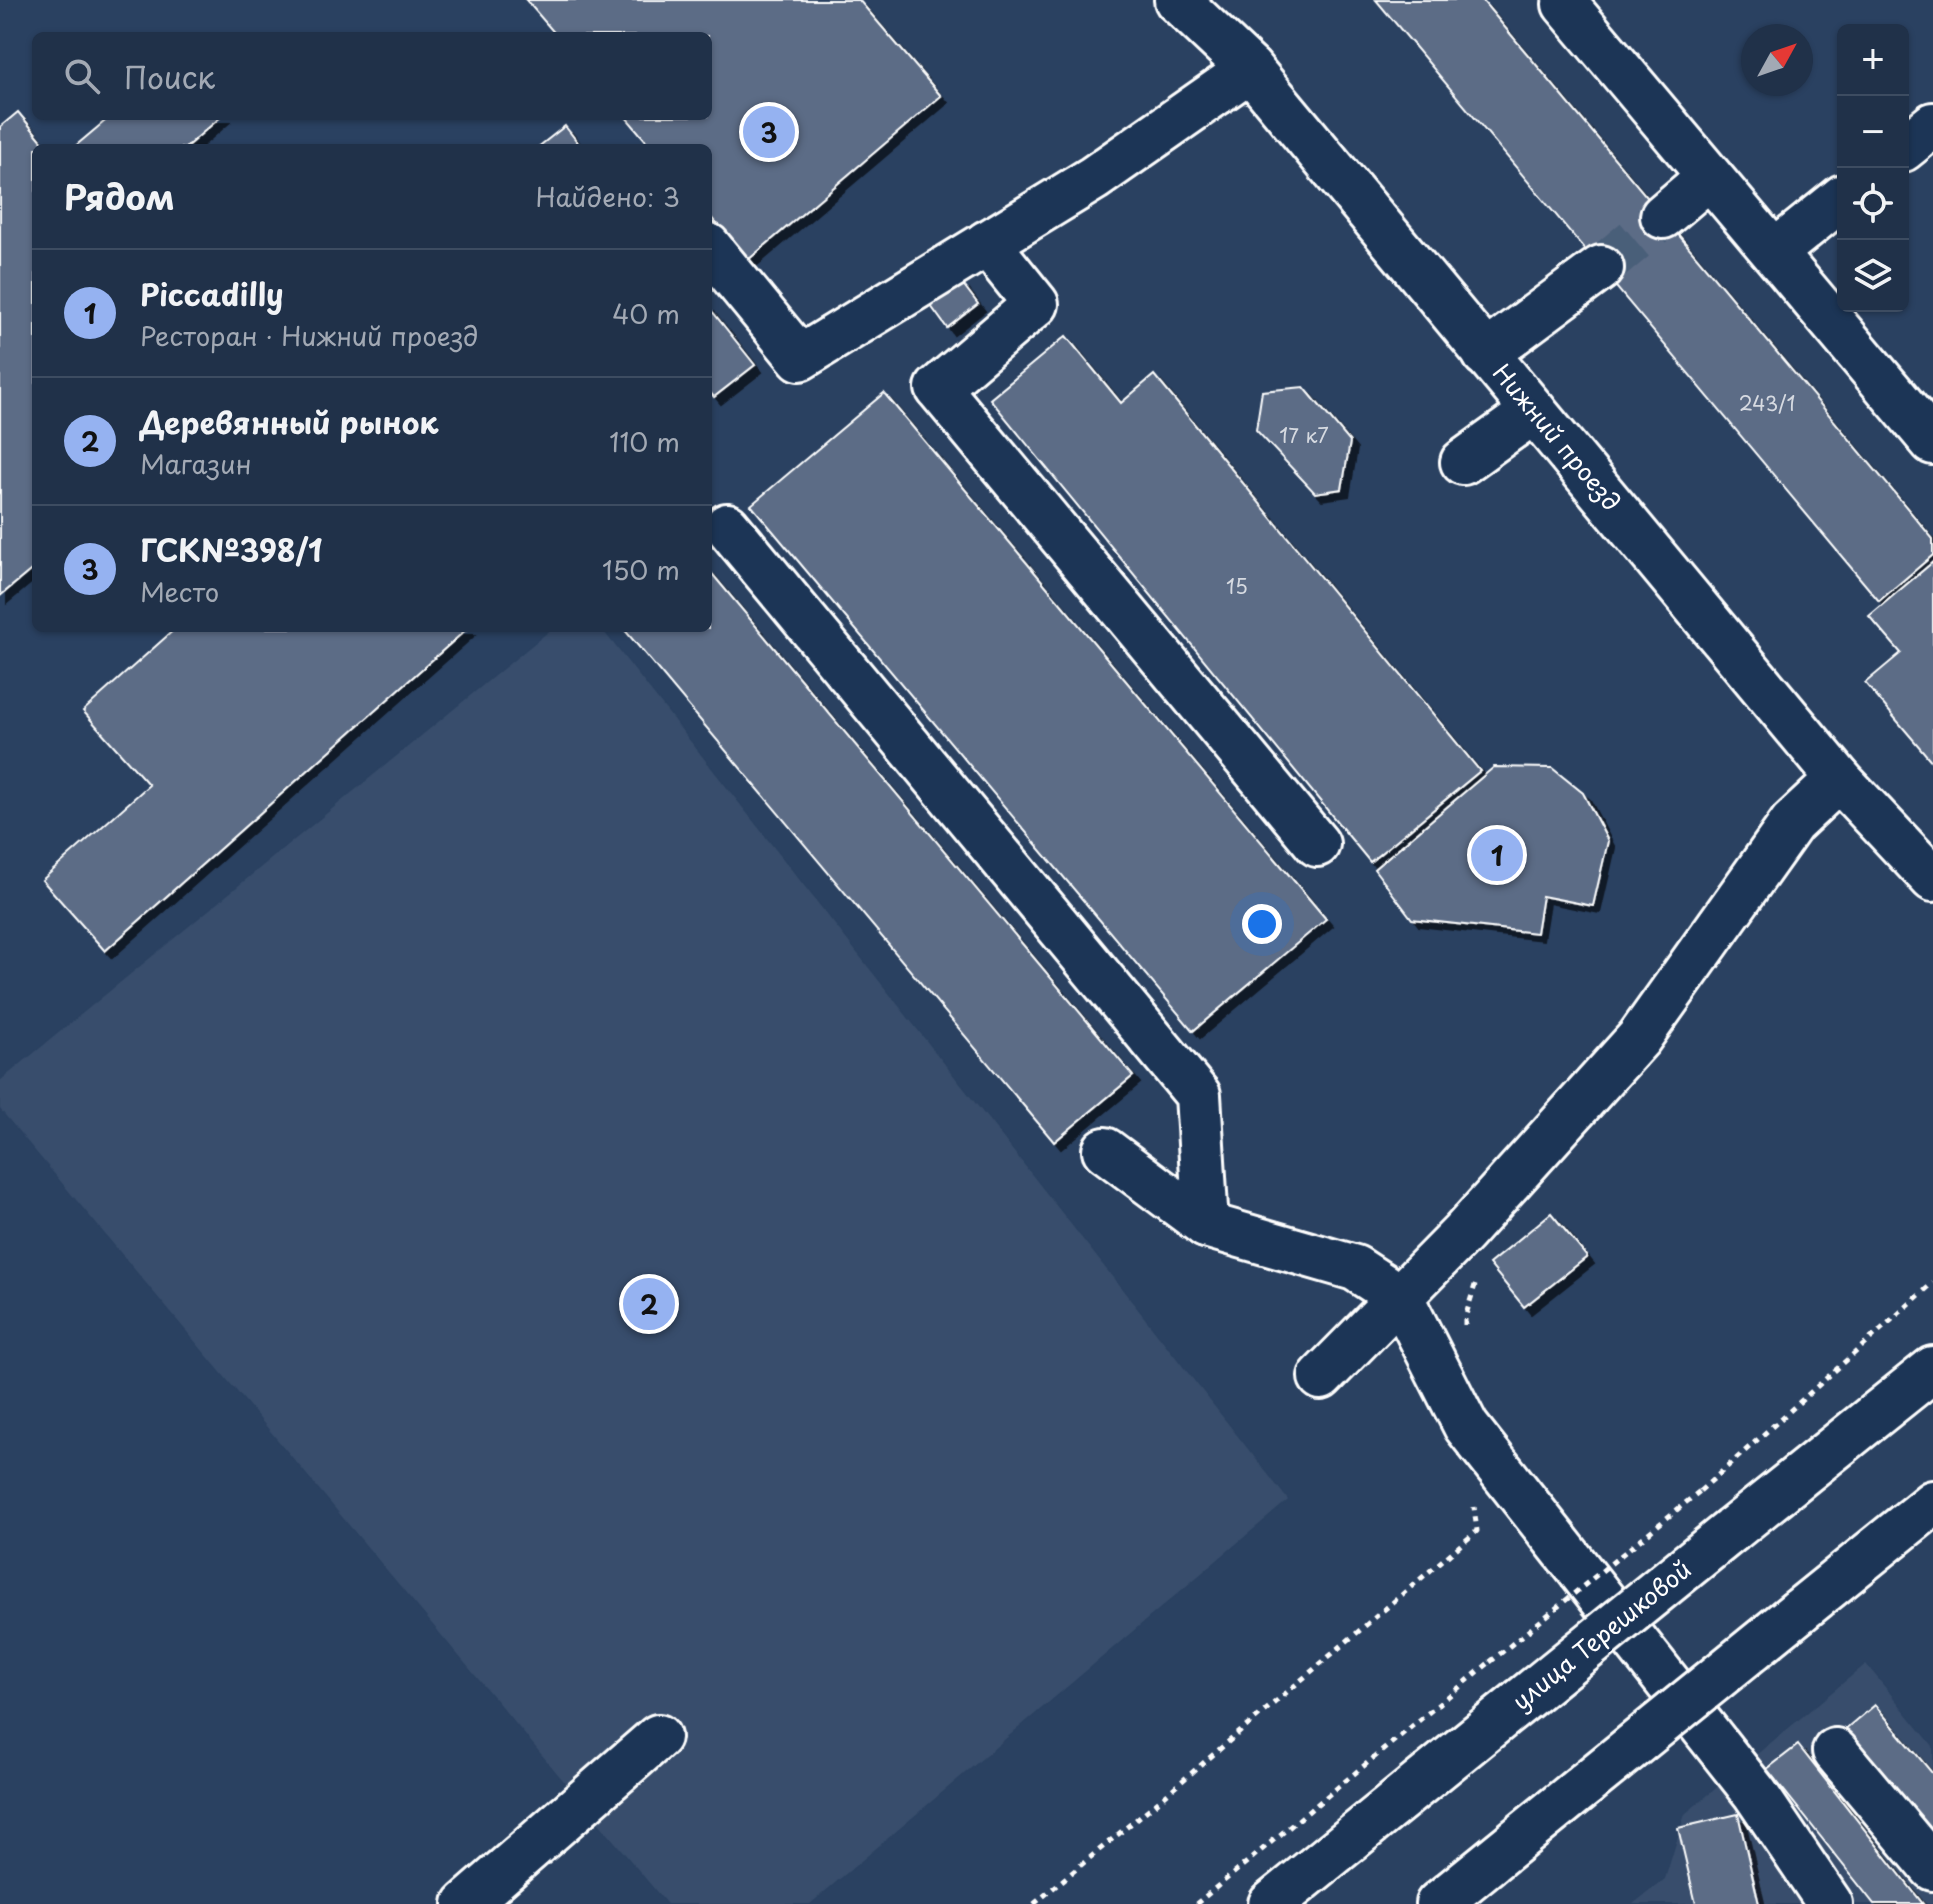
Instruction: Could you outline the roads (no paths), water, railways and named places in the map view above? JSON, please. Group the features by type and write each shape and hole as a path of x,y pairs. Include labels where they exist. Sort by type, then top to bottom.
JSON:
{"main road":[{"name":"Нижний проезд","path":"1177,0 1250,69 1839,779 1929,868"},
{"path":"1568,0 1565,4 1933,442"},
{"path":"712,251 800,358 1094,178 1250,69"},
{"path":"1909,144 1933,125"},
{"path":"1663,216 1709,177"},
{"path":"1775,252 1837,202"},
{"path":"987,243 1036,304 938,388 1317,844"},
{"path":"1485,354 1601,268"},
{"path":"1463,462 1534,411"},
{"path":"727,526 1198,1095 1206,1225"},
{"path":"1321,1377 1500,1193 1639,1038 1792,823 1839,779"},
{"path":"1105,1150 1206,1225 1355,1268 1401,1298 1466,1426 1755,1793 1830,1904"},
{"name":"улица Терешковой","path":"1271,1904 1933,1369"},
{"path":"1438,1904 1933,1503"},
{"path":"466,1904 658,1737"},
{"path":"1835,1751 1933,1868"}],"tunnel":[{"path":"1601,268 1663,216"}],"place":[{"name":"ГСК№398/1","path":"769,132"},
{"name":"Piccadilly","path":"1497,855"},
{"name":"Деревянный рынок","path":"649,1304"}]}
